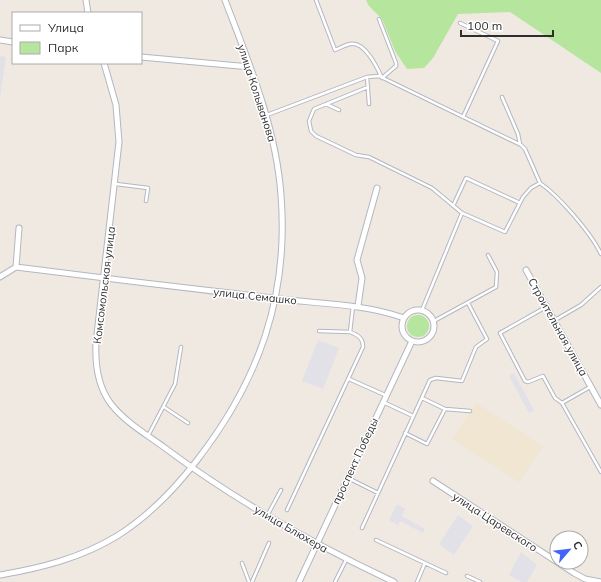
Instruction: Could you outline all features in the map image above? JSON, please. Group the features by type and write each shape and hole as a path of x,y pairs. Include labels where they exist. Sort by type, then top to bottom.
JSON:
{"street":[{"path":"86,0 88,12"},
{"name":"улица Колыванова","path":"0,575 37,568 58,562 96,547 116,536 155,508 192,468 213,440 247,384 262,346 275,299 281,252 281,194 278,164 266,115 225,0"},
{"path":"0,40 12,42"},
{"path":"142,57 250,67"},
{"name":"Комсомольская улица","path":"104,64 116,105 119,124 119,142 116,184 96,355 100,379 110,403 120,414 192,468"},
{"path":"356,306 362,278 357,260 377,188"},
{"path":"0,277 16,267 19,228"},
{"name":"улица Семашко","path":"16,267 275,299 356,306 404,318"},
{"name":"Строительная улица","path":"526,270 601,405"},
{"path":"422,310 428,312 434,321 434,332 422,342 412,341 404,334 402,329 404,318 412,311 422,310"},
{"name":"проспект Победы","path":"299,582 382,402 412,341"},
{"name":"улица Блюхера","path":"192,468 267,516 317,545 394,582"},
{"name":"улица Царевского","path":"433,482 574,573 585,579 601,582"}],"lane":[{"path":"316,0 335,50 351,44 358,46 374,58 382,78"},
{"path":"379,19 396,63 396,66 382,78"},
{"path":"460,23 498,41 463,117"},
{"path":"266,115 367,77 375,76 382,78 520,145 525,149 540,183 551,190 565,206 600,249 601,254"},
{"path":"367,77 368,104"},
{"path":"368,87 314,109 309,117 309,126 316,136 356,155 369,157 432,188 462,213 505,232 527,192 540,183"},
{"path":"502,97 518,134 520,145"},
{"path":"326,104 339,110"},
{"path":"453,206 466,178 520,203"},
{"path":"116,184 148,188 146,201"},
{"path":"422,310 462,213"},
{"path":"434,321 496,287 497,272 488,255"},
{"path":"554,320 581,305 601,287"},
{"path":"362,528 430,380 436,378 462,381 476,347 487,339 468,303"},
{"path":"350,332 356,306"},
{"path":"546,306 502,331 500,335 525,381 543,376 555,398 562,402 601,472"},
{"path":"287,510 363,347 363,341 360,337 350,332 319,331"},
{"path":"148,436 175,384 181,347"},
{"path":"349,379 386,395"},
{"path":"562,402 590,386"},
{"path":"422,398 444,410 470,411"},
{"path":"382,402 413,416"},
{"path":"164,406 188,423"},
{"path":"405,433 427,444 444,410"},
{"path":"347,477 378,493"},
{"path":"267,516 281,490"},
{"path":"376,540 446,573"},
{"path":"252,582 269,544"},
{"path":"335,582 346,560"},
{"path":"242,563 249,582"},
{"path":"416,582 425,563"},
{"path":"467,576 480,582"}],"shaded area":[{"path":"0,56 6,57 0,99"},
{"path":"318,340 339,348 323,389 302,381"},
{"path":"514,373 534,410 529,413 509,376"},
{"path":"476,403 543,446 519,482 452,439"},
{"path":"397,504 405,509 402,516 425,529 423,533 400,521 398,525 389,520"},
{"path":"458,515 473,526 454,555 439,544"},
{"path":"521,552 537,565 527,582 521,582 509,575"}],"green space":[{"path":"366,0 601,0 601,73 510,12 458,14 433,58 424,68 407,69 395,51 382,19 369,6"},
{"path":"418,315 426,318 429,326 426,334 418,337 410,334 407,326 410,318"}]}
